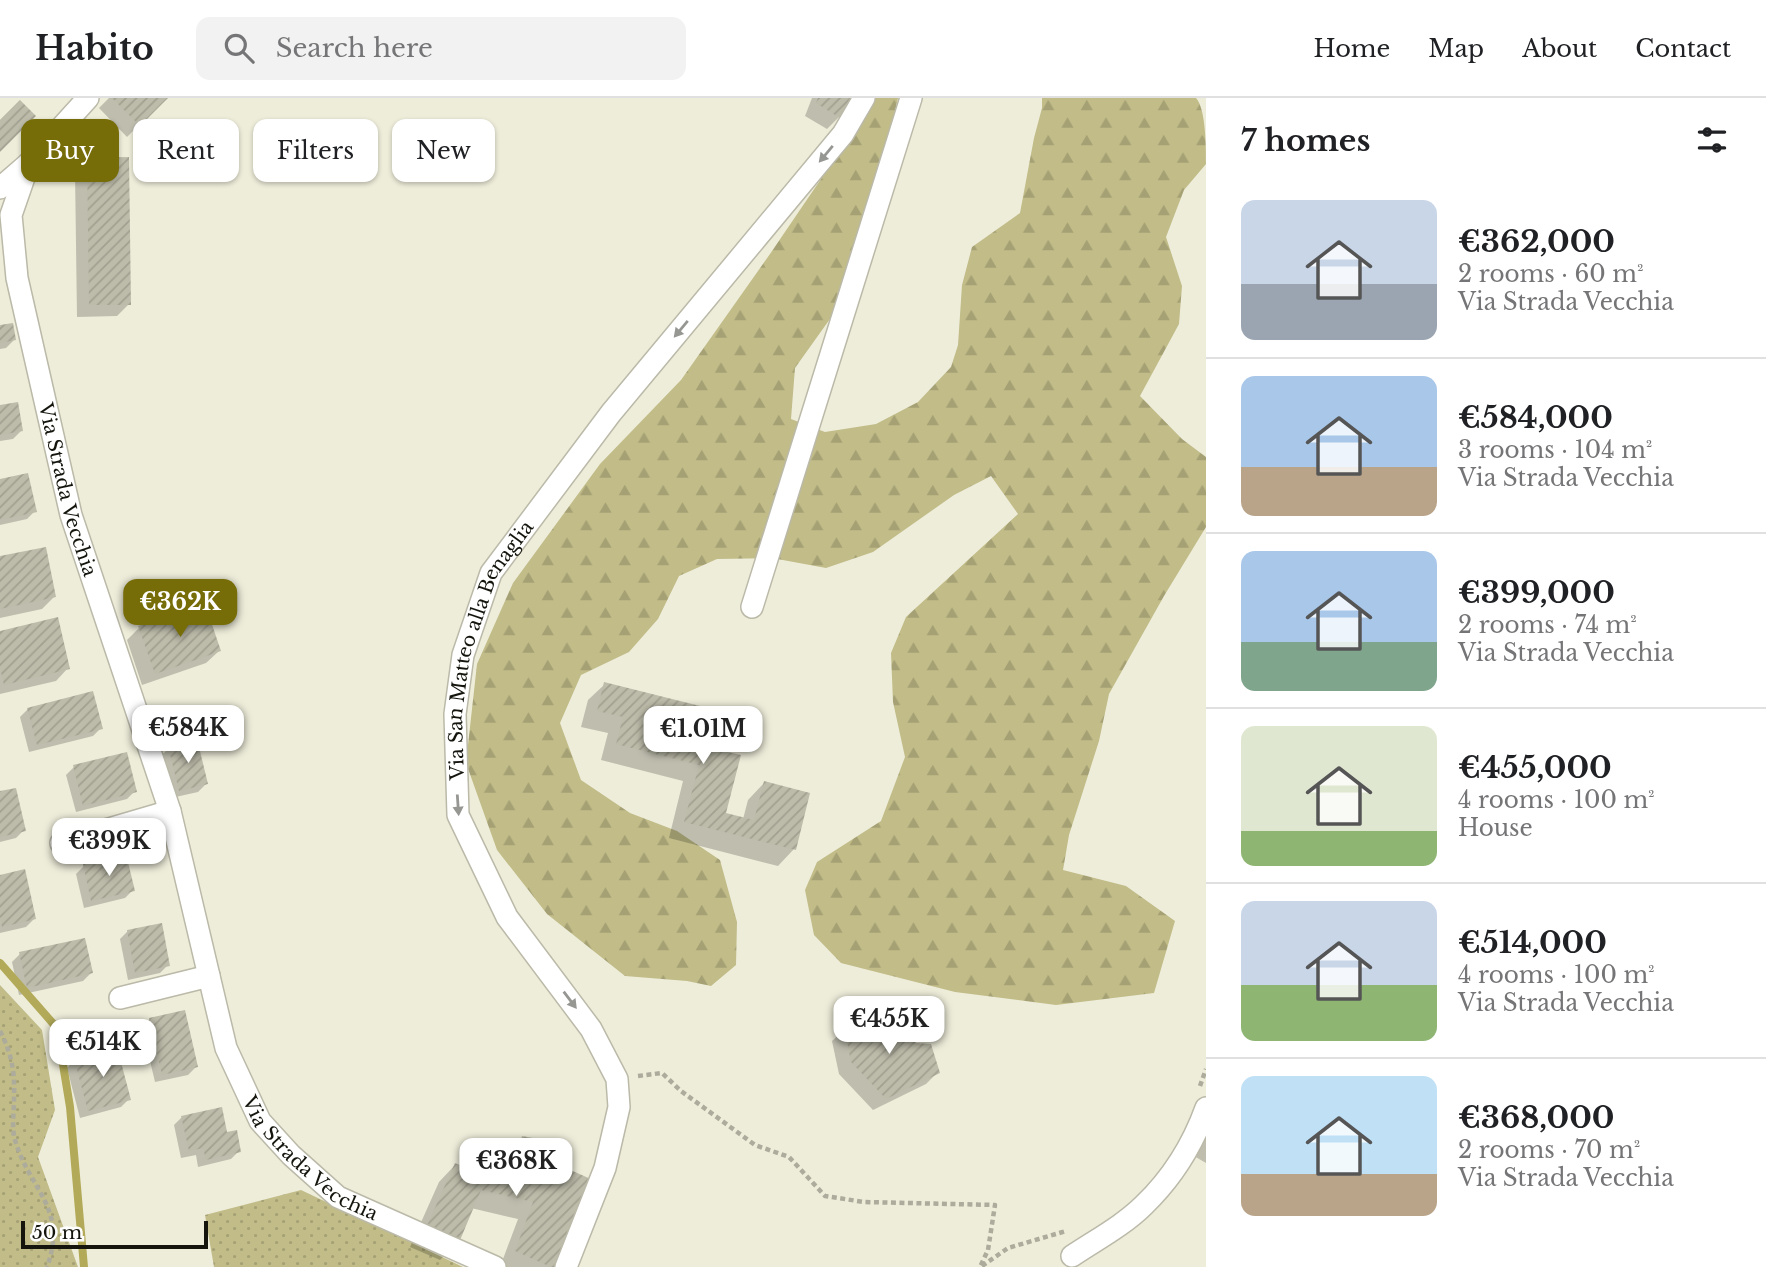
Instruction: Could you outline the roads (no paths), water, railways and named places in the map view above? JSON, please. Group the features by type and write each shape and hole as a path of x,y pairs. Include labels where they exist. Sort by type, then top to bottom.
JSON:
{"street":[{"path":"69,119 88,98"},
{"name":"Via San Matteo alla Benaglia","path":"566,1267 605,1167 619,1107 617,1079 592,1029 507,917 458,815 454,714 463,655 491,573 611,413 843,134 864,98"},
{"path":"752,607 911,98"},
{"path":"0,188 21,170"},
{"name":"Via Strada Vecchia","path":"22,182 11,215 17,278 71,515 170,811 226,1048 260,1121 291,1155 338,1198 495,1267"},
{"path":"61,843 170,811"},
{"path":"120,998 209,976"},
{"path":"1072,1256 1145,1204 1182,1157 1198,1131 1202,1101"}],"waterway":[{"path":"0,963 57,1028 70,1107 84,1267"}]}
